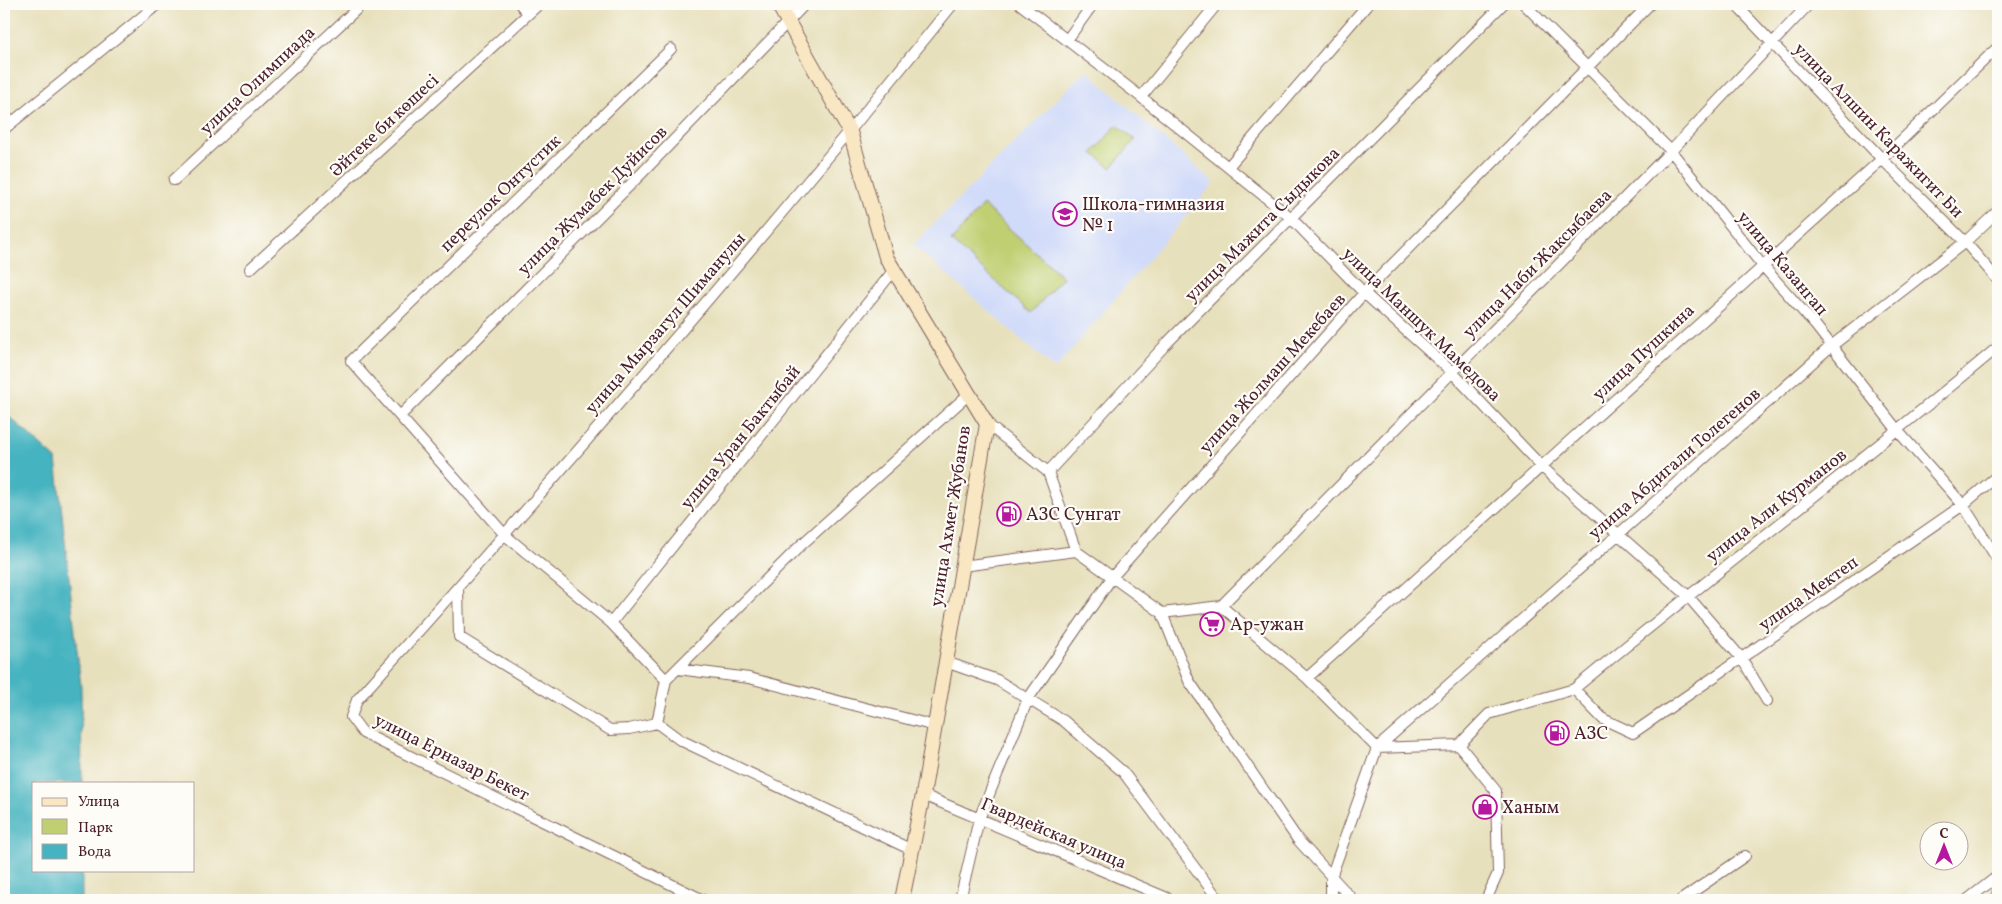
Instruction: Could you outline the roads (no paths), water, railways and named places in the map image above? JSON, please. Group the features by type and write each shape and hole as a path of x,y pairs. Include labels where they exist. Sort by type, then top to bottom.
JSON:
{"main road":[{"name":"улица Ахмет Жубанов","path":"778,4 850,132 886,257 986,424 912,850 906,899"}],"street":[{"path":"4,129 158,4"},
{"name":"улица Олимпиада","path":"174,180 362,4"},
{"path":"520,4 528,14"},
{"name":"Әйтеке би көшесі","path":"250,269 539,4"},
{"name":"улица Жумабек Дуйисов","path":"400,416 643,172 804,4"},
{"name":"улица Мырзагул Шиманулы","path":"505,535 850,132 953,4"},
{"name":"улица Маншук Мамедова","path":"1020,4 1141,97 1290,217 1364,294 1452,372 1542,467 1619,533 1687,596 1742,659 1767,701"},
{"path":"1067,40 1093,4"},
{"path":"1141,97 1217,4"},
{"path":"1228,167 1368,4"},
{"name":"улица Мажита Сыдыкова","path":"1048,472 1168,342 1503,4"},
{"name":"улица Казангап","path":"1524,4 1671,151 1762,266 1816,326 1830,347 1898,431 1964,505 1998,560"},
{"name":"улица Жолмаш Мекебаев","path":"960,900 979,819 1028,699 1113,576 1364,294 1586,66 1650,4"},
{"name":"улица Алшин Каражигит Би","path":"1735,4 1882,159 1965,242 1998,280"},
{"name":"улица Наби Жаксыбаева","path":"1221,606 1671,151 1809,4"},
{"name":"улица Пушкина","path":"1307,678 1882,159 1998,47"},
{"name":"переулок Онтустик","path":"400,416 351,361 671,48"},
{"name":"улица Абдигали Толегенов","path":"1377,748 1830,347 1965,242 1998,210"},
{"name":"улица Уран Бактыбай","path":"612,624 894,270"},
{"name":"улица Али Курманов","path":"1574,690 1687,596 1898,431 1998,347"},
{"path":"658,723 666,680 800,546 969,394"},
{"path":"400,416 505,535 612,624 666,680"},
{"path":"986,424 1048,472 1076,551 1162,613 1189,681 1298,840 1353,900"},
{"name":"улица Мектеп","path":"1574,690 1603,718 1632,733 1964,505 1998,474"},
{"name":"улица Ерназар Бекет","path":"505,535 356,700 351,717 363,733 703,900"},
{"path":"962,566 1076,551"},
{"path":"458,587 459,637 610,730 629,729 658,723 680,740 912,850"},
{"path":"1162,613 1221,606 1307,678 1377,748 1459,745 1489,714 1574,690"},
{"path":"946,662 998,680 1064,721 1124,772 1219,900"},
{"path":"678,669 749,678 935,726"},
{"path":"1459,745 1496,791 1498,873 1486,900"},
{"path":"1331,900 1331,877 1377,748"},
{"name":"Гвардейская улица","path":"923,795 1172,900"},
{"path":"1681,900 1745,856"},
{"path":"1967,900 1998,876"},
{"path":"1996,900 1998,891"}],"water":[{"path":"4,412 56,459 81,687 82,782 32,782 32,872 82,872 82,900 4,900"}],"place":[{"name":"Школа-гимназия № 1","path":"1065,214"},
{"name":"АЗС Сунгат","path":"1009,514"},
{"name":"Ар-ужан","path":"1212,624"},
{"name":"АЗС","path":"1557,733"},
{"name":"Ханым","path":"1485,807"}]}
